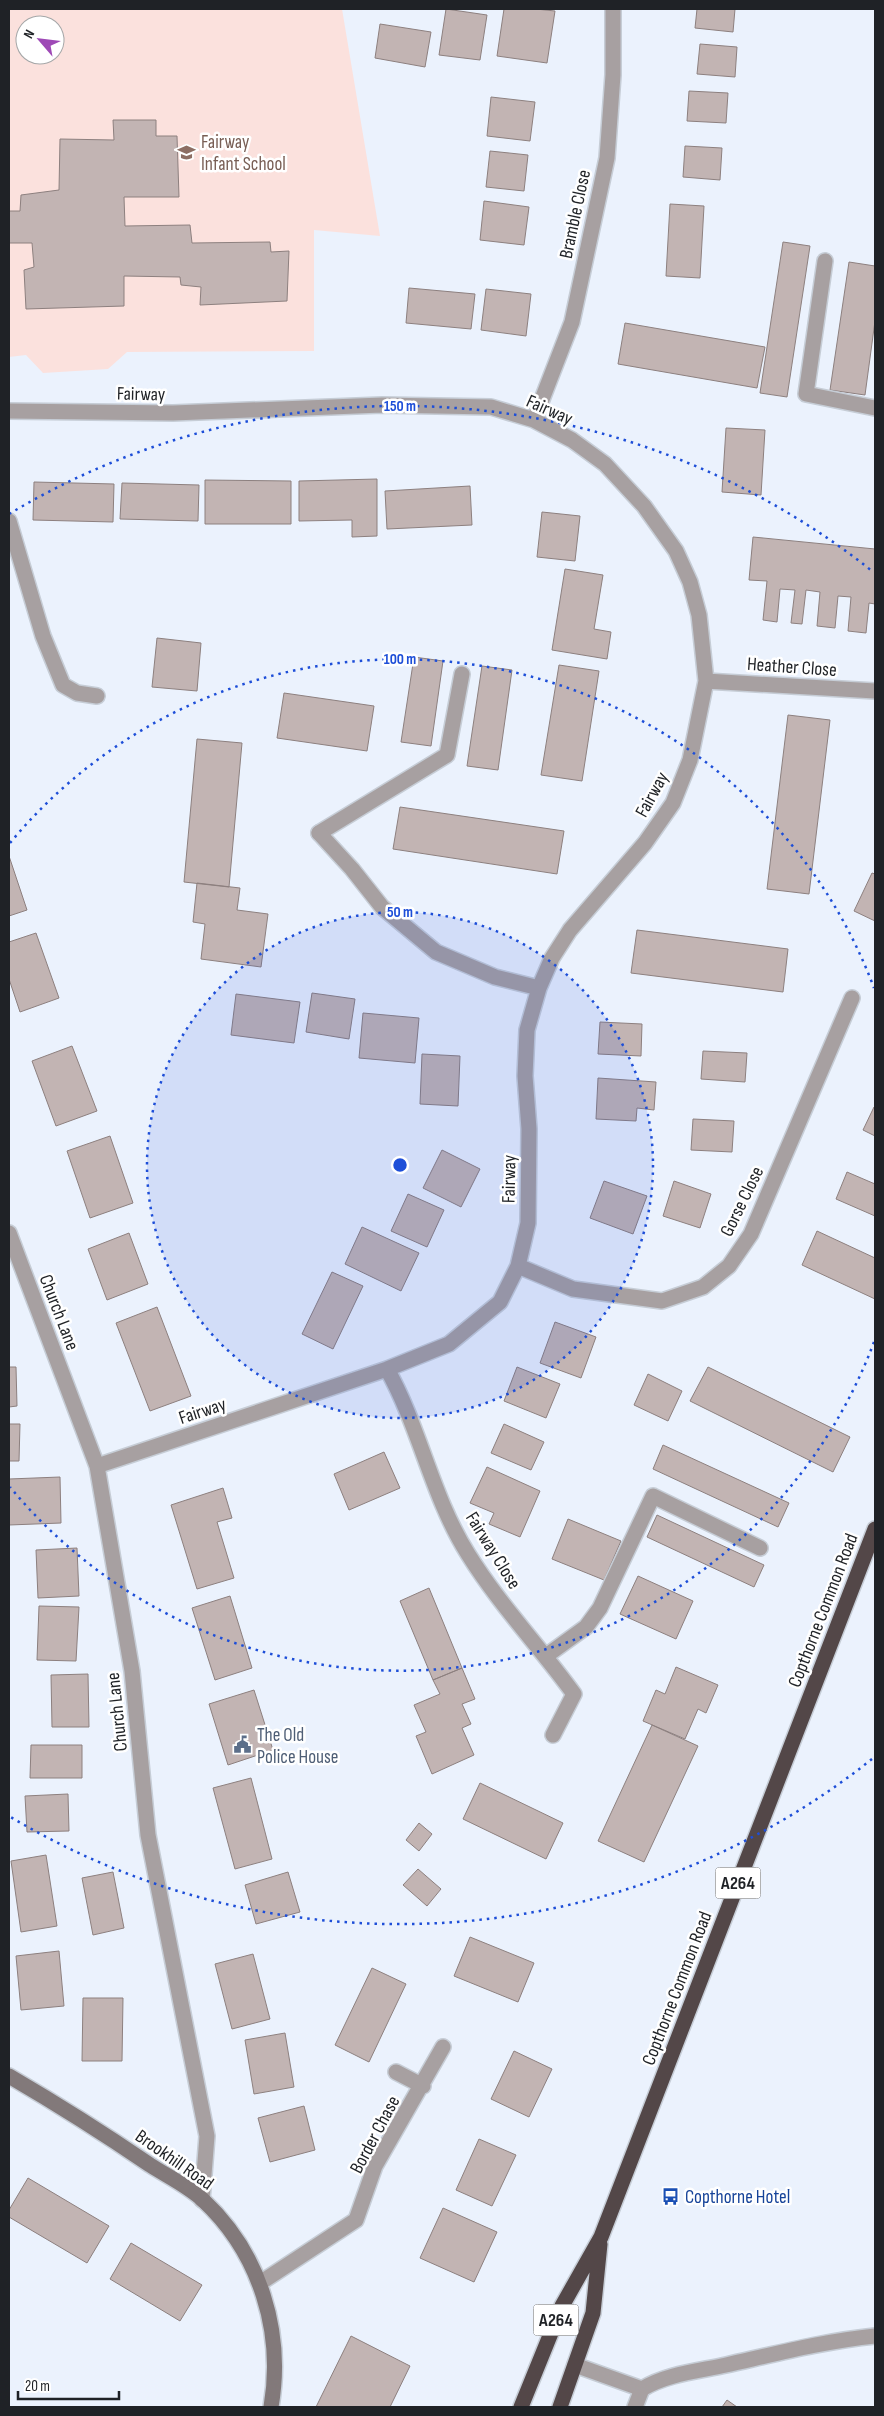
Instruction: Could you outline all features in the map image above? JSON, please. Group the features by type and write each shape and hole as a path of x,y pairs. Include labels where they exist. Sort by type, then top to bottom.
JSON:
{"highway":[{"name":"Copthorne Common Road","path":"521,2407 562,2306 601,2237 875,1529"},
{"name":"Copthorne Common Road","path":"560,2407 593,2313 601,2237"}],"street":[{"name":"Bramble Close","path":"534,420 572,322 607,158 613,74 613,9"},
{"path":"825,261 806,394 875,408"},
{"name":"Fairway","path":"9,411 174,413 382,404 491,407 534,420 572,440 605,464 644,506 676,551 690,582 699,615 706,680 690,760 673,802 645,843 570,930 552,958 538,988 527,1030 525,1076 529,1129 528,1223 518,1266 500,1302 450,1344 387,1370 97,1466"},
{"path":"9,521 43,636 64,685 77,693 97,696"},
{"path":"462,674 447,755 319,833 352,869 382,907 436,952 495,977 538,988"},
{"name":"Heather Close","path":"706,680 875,691"},
{"name":"Gorse Close","path":"518,1266 573,1290 627,1298 662,1301 703,1287 729,1266 751,1234 852,998"},
{"name":"Church Lane","path":"9,1233 97,1466 132,1671 148,1835 207,2136 202,2200"},
{"name":"Fairway Close","path":"387,1370 399,1390 438,1493 468,1554 511,1615 546,1656 574,1694 553,1735"},
{"path":"546,1656 586,1627 600,1608 653,1496 760,1548"},
{"name":"Border Chase","path":"260,2283 356,2220 376,2166 444,2047"},
{"path":"396,2072 423,2086"},
{"name":"Brookhill Road","path":"9,2076 76,2115 202,2200 233,2236 260,2283 273,2339 275,2363 271,2407"},
{"path":"635,2407 642,2390 654,2381 841,2340 875,2336"},
{"path":"575,2365 642,2390"}],"shaded area":[{"name":"Fairway Infant School","path":"9,9 342,9 380,236 314,230 314,351 127,352 108,369 43,373 26,355 9,357"}],"building":[{"path":"446,9 487,15 480,60 439,55"},
{"path":"504,9 555,11 547,63 497,56"},
{"path":"697,9 735,9 733,32 695,28"},
{"path":"380,24 431,32 425,67 375,58"},
{"path":"700,44 737,47 735,77 697,74"},
{"path":"689,91 728,93 726,123 687,121"},
{"path":"491,97 535,102 530,141 487,136"},
{"path":"113,120 156,120 156,136 177,136 179,197 124,197 125,226 190,225 192,243 270,242 271,252 289,251 287,301 200,305 201,287 181,285 180,277 124,276 124,306 26,309 24,270 34,267 32,243 9,243 9,211 20,211 21,195 59,190 60,139 114,140"},
{"path":"685,146 722,148 720,180 683,177"},
{"path":"490,151 528,155 524,191 486,187"},
{"path":"484,201 529,207 524,245 480,240"},
{"path":"670,204 704,206 700,278 666,276"},
{"path":"783,242 810,246 787,397 760,393"},
{"path":"849,262 875,266 875,321 865,395 830,390"},
{"path":"409,288 475,294 471,329 406,323"},
{"path":"486,289 531,294 526,336 481,330"},
{"path":"625,323 765,347 757,388 618,364"},
{"path":"726,428 765,430 761,495 722,492"},
{"path":"377,479 377,536 352,537 352,520 299,521 299,481"},
{"path":"205,480 291,481 291,524 205,524"},
{"path":"34,482 114,484 113,522 33,520"},
{"path":"122,483 199,485 198,521 120,519"},
{"path":"470,486 472,525 387,529 385,491"},
{"path":"542,512 580,516 575,561 537,557"},
{"path":"753,537 875,549 875,604 869,603 866,633 848,631 851,597 838,596 835,628 817,626 820,592 806,590 802,624 791,623 795,590 780,589 777,622 763,620 767,581 749,580"},
{"path":"565,569 603,575 594,629 611,632 607,659 552,650"},
{"path":"157,638 201,643 197,691 152,687"},
{"path":"414,657 443,661 431,746 401,742"},
{"path":"559,665 599,671 582,781 541,775"},
{"path":"482,666 512,670 498,770 467,766"},
{"path":"284,693 374,706 367,751 277,738"},
{"path":"788,715 830,720 809,894 767,889"},
{"path":"197,739 242,743 229,887 184,882"},
{"path":"400,807 564,831 557,874 393,849"},
{"path":"9,856 27,910 9,916"},
{"path":"872,873 875,874 875,921 854,911"},
{"path":"197,883 240,888 237,910 268,914 261,967 201,959 205,924 193,922"},
{"path":"637,930 788,949 783,992 631,973"},
{"path":"36,933 59,998 20,1012 9,979 9,942"},
{"path":"312,993 355,999 349,1039 306,1032"},
{"path":"236,994 300,1002 294,1043 231,1035"},
{"path":"363,1013 419,1018 415,1063 359,1058"},
{"path":"600,1022 642,1024 641,1056 598,1054"},
{"path":"72,1046 97,1111 56,1126 32,1061"},
{"path":"703,1051 747,1053 745,1082 701,1079"},
{"path":"422,1054 460,1056 458,1106 420,1104"},
{"path":"598,1078 656,1082 654,1110 637,1108 636,1121 596,1119"},
{"path":"875,1107 875,1136 863,1130"},
{"path":"693,1119 734,1121 732,1152 691,1150"},
{"path":"110,1136 133,1203 90,1218 67,1151"},
{"path":"442,1150 480,1169 461,1207 423,1188"},
{"path":"847,1172 875,1184 875,1216 836,1199"},
{"path":"604,1181 647,1196 633,1234 590,1218"},
{"path":"674,1181 711,1194 700,1228 663,1216"},
{"path":"408,1194 444,1210 427,1247 391,1231"},
{"path":"362,1227 419,1253 401,1291 345,1264"},
{"path":"817,1231 875,1258 875,1299 802,1265"},
{"path":"129,1233 148,1284 107,1300 88,1249"},
{"path":"332,1272 363,1286 333,1349 302,1334"},
{"path":"157,1307 191,1396 150,1411 116,1323"},
{"path":"555,1322 596,1337 581,1378 540,1363"},
{"path":"9,1367 16,1367 17,1406 9,1407"},
{"path":"517,1367 560,1384 546,1418 504,1401"},
{"path":"708,1367 850,1437 833,1472 690,1401"},
{"path":"648,1374 682,1391 668,1421 634,1405"},
{"path":"9,1424 20,1424 19,1461 9,1461"},
{"path":"504,1424 544,1442 531,1470 491,1453"},
{"path":"663,1445 789,1503 778,1527 653,1469"},
{"path":"384,1452 400,1488 349,1510 334,1474"},
{"path":"487,1467 540,1491 520,1537 489,1524 494,1513 470,1503"},
{"path":"60,1477 61,1523 9,1525 9,1479"},
{"path":"223,1488 232,1518 217,1522 234,1578 197,1589 171,1505"},
{"path":"657,1515 764,1565 754,1587 647,1537"},
{"path":"568,1519 621,1541 604,1580 552,1559"},
{"path":"77,1548 79,1596 38,1598 36,1550"},
{"path":"638,1576 693,1601 676,1639 620,1614"},
{"path":"429,1588 462,1668 433,1680 400,1601"},
{"path":"230,1596 252,1668 215,1680 192,1608"},
{"path":"39,1606 79,1607 76,1661 37,1660"},
{"path":"676,1667 718,1685 706,1713 698,1709 685,1739 643,1721 656,1690 665,1694"},
{"path":"462,1668 475,1699 462,1704 471,1724 462,1728 474,1755 432,1774 416,1736 426,1732 414,1705 440,1694 433,1680"},
{"path":"88,1674 89,1727 52,1727 51,1675"},
{"path":"254,1690 273,1750 228,1765 209,1704"},
{"path":"652,1725 698,1746 644,1862 598,1841"},
{"path":"31,1745 82,1745 82,1778 30,1778"},
{"path":"251,1778 272,1859 235,1869 213,1788"},
{"path":"480,1783 563,1823 546,1859 463,1819"},
{"path":"68,1794 69,1831 27,1832 25,1796"},
{"path":"419,1823 432,1834 419,1851 406,1840"},
{"path":"46,1855 57,1926 21,1932 11,1861"},
{"path":"418,1869 441,1889 427,1906 403,1885"},
{"path":"113,1872 124,1928 93,1935 82,1878"},
{"path":"288,1872 300,1912 256,1924 245,1885"},
{"path":"470,1937 534,1963 518,2002 454,1976"},
{"path":"59,1951 64,2006 21,2010 16,1956"},
{"path":"253,1954 270,2019 232,2029 215,1964"},
{"path":"372,1968 406,1984 369,2062 335,2045"},
{"path":"83,1998 123,1998 122,2061 82,2061"},
{"path":"285,2033 294,2087 254,2094 245,2040"},
{"path":"514,2051 552,2069 529,2117 491,2099"},
{"path":"304,2106 315,2150 270,2162 258,2118"},
{"path":"479,2139 516,2155 492,2206 456,2190"},
{"path":"28,2178 109,2226 87,2263 9,2217 9,2210"},
{"path":"443,2208 497,2232 474,2282 420,2258"},
{"path":"131,2243 202,2285 180,2321 110,2279"},
{"path":"351,2336 410,2366 390,2407 316,2407"},
{"path":"727,2400 737,2407 722,2407"}],"place":[{"name":"Fairway Infant School","path":"187,152"},
{"name":"The Old Police House","path":"243,1745"},
{"name":"Copthorne Hotel","path":"671,2196"}]}
